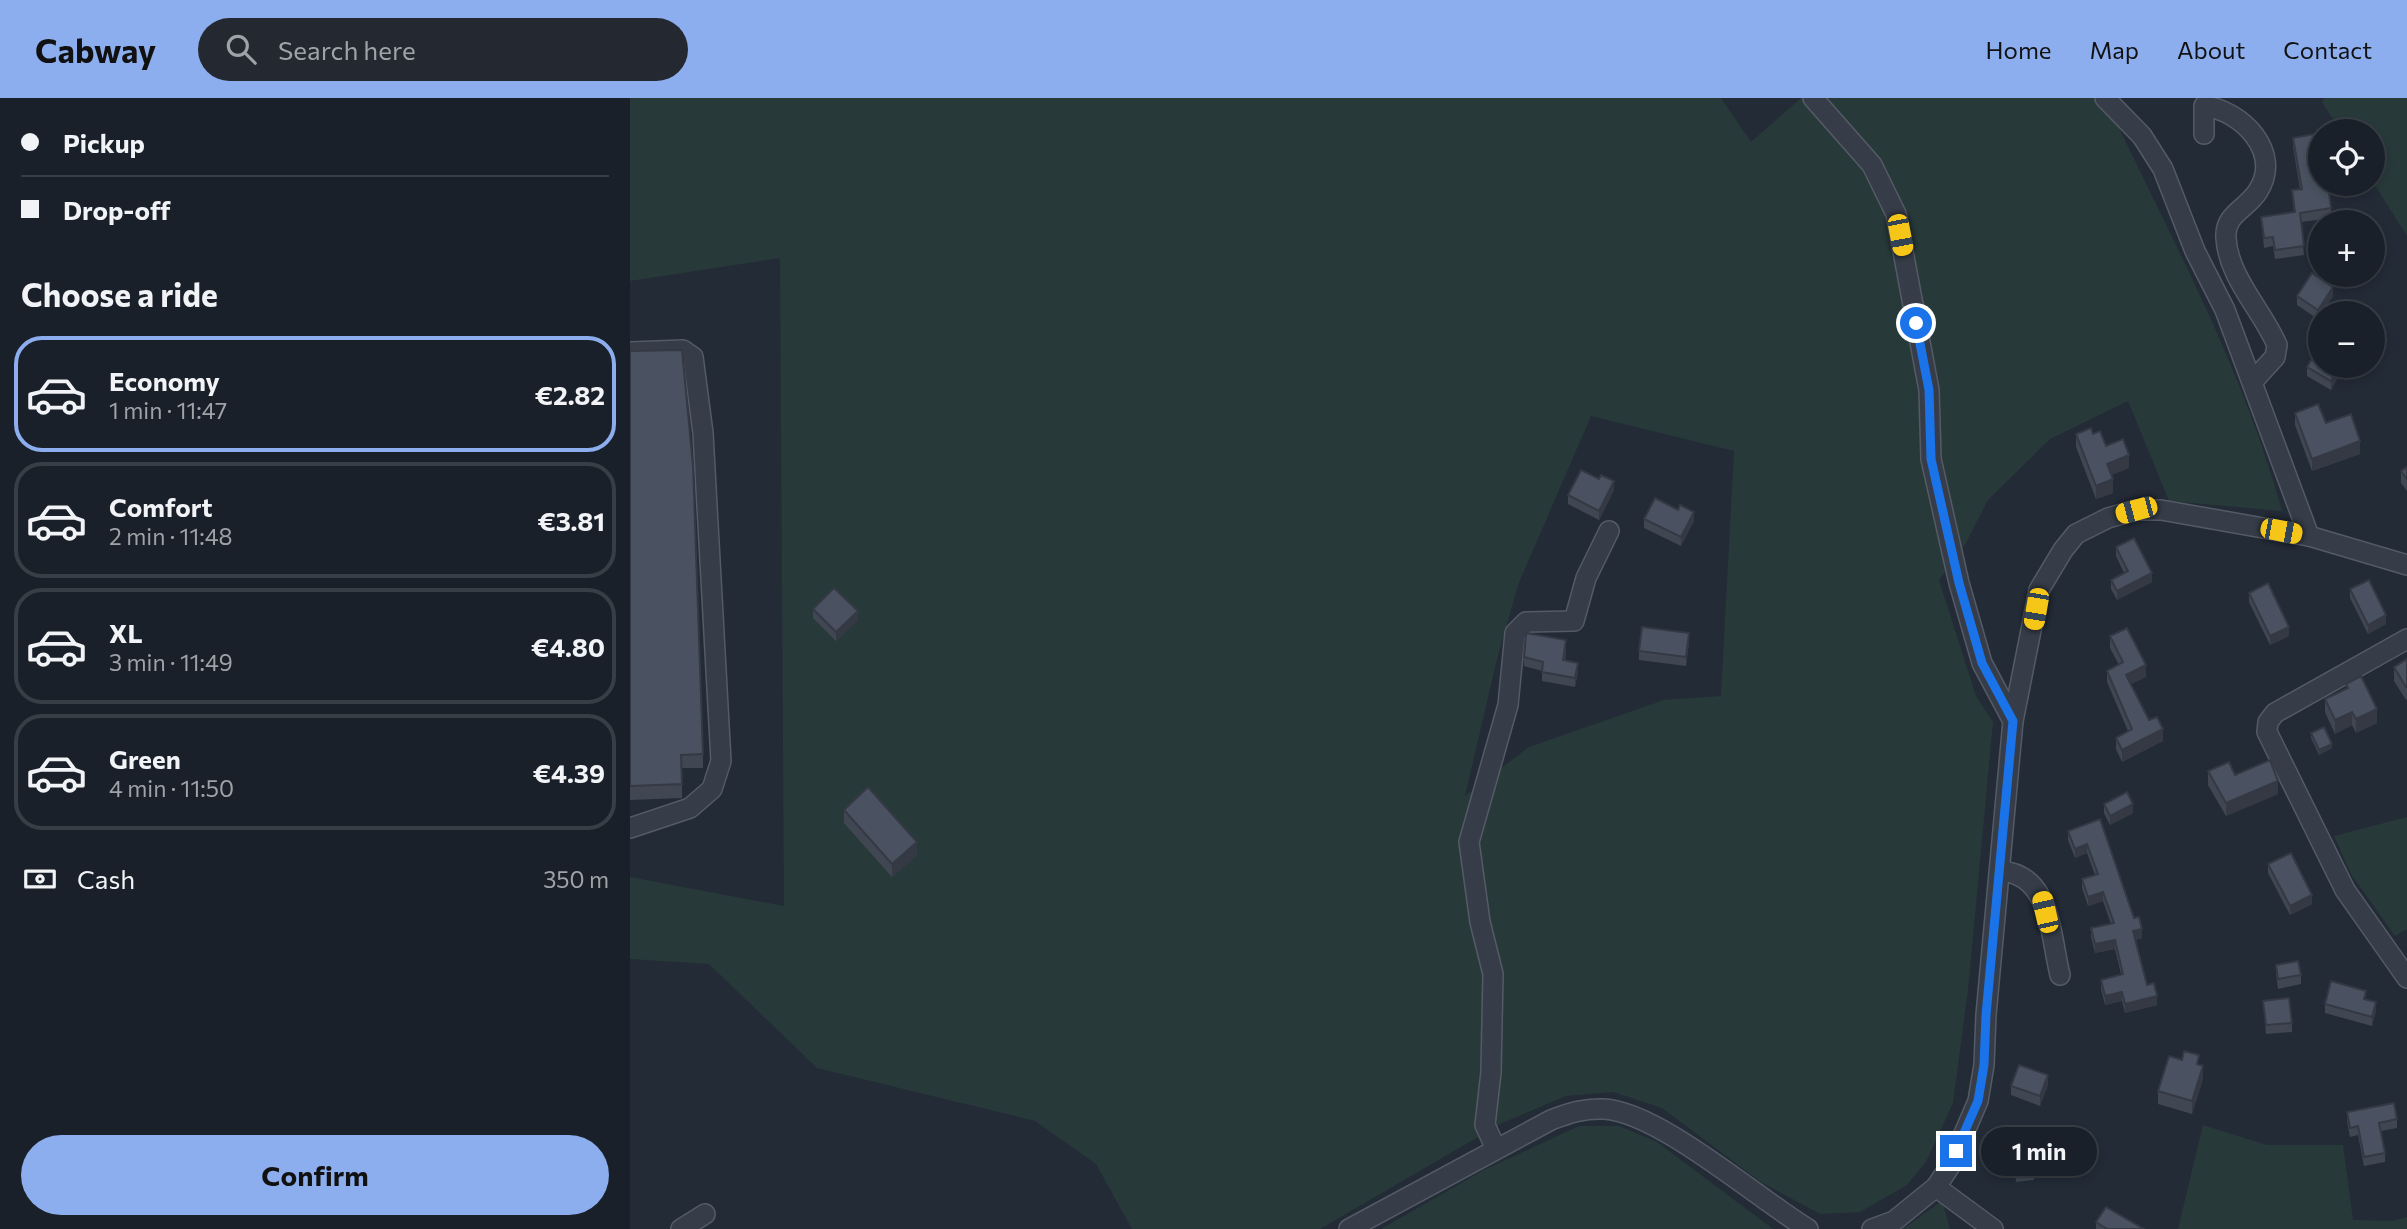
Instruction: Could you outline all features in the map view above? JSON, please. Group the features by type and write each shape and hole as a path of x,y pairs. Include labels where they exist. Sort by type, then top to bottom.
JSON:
{"street":[{"path":"1813,98 1872,165 1896,214 1929,390 1931,459 1956,569 1982,663 2013,721"},
{"path":"2105,98 2142,136 2163,169 2195,251 2225,310 2309,536"},
{"path":"2204,134 2204,106 2226,111 2251,131 2264,162 2258,191 2227,223 2225,237 2237,273 2277,345 2275,357 2253,381"},
{"path":"630,352 683,350 693,357 703,433 721,761 712,789 690,808 630,828"},
{"path":"1872,1229 1894,1222 1936,1187 1950,1166 1978,1101 1984,1065 1986,1015 2013,721 2039,590 2076,534 2108,518 2136,510 2161,510 2309,536 2407,565"},
{"path":"1496,1149 1485,1125 1491,1072 1493,974 1480,922 1469,842 1508,705 1515,633 1525,622 1574,621 1586,578 1609,531"},
{"path":"2407,639 2275,713 2268,722 2267,732 2345,890 2407,978"},
{"path":"2000,871 2021,875 2040,891 2060,975"},
{"path":"1349,1229 1551,1120 1577,1110 1605,1109 1642,1118 1808,1229"},
{"path":"1936,1187 1993,1229"},
{"path":"686,1228 705,1213"}],"shaded area":[{"path":"630,98 1721,98 1751,142 1801,98 2093,98 2117,124 2230,362 2267,461 2282,511 2169,501 2128,401 2050,439 1988,500 1966,543 1939,580 1976,696 1993,722 1968,990 1953,1103 1926,1162 1907,1185 1860,1212 1820,1214 1761,1182 1662,1108 1613,1092 1566,1096 1502,1123 1320,1229 1132,1229 1096,1164 1035,1121 817,1068 709,964 630,959 630,877 784,906 780,258 630,281","holes":["1591,416 1734,451 1721,696 1664,700 1529,747 1465,796 1497,659 1518,585"]},
{"path":"2324,98 2407,98 2407,236 2382,196 2385,196 2385,119 2333,119 2322,102"},
{"path":"2407,817 2407,929 2395,936 2351,874 2334,836"},
{"path":"2203,1125 2267,1145 2343,1145 2353,1220 2392,1221 2407,1217 2407,1229 2178,1229"},
{"path":"1579,1126 1619,1126 1657,1142 1773,1229 1381,1229 1484,1170"},
{"path":"1942,1201 1950,1229 1903,1229"}],"building":[{"path":"2308,135 2308,196 2330,196 2331,208 2300,213 2304,246 2275,250 2273,237 2264,238 2261,217 2295,212 2292,190 2302,189 2293,138"},
{"path":"2308,279 2308,287 2333,287 2324,301 2308,301 2308,303 2297,296"},
{"path":"682,350 693,466 703,754 681,755 682,784 630,786 630,351"},
{"path":"2318,404 2326,423 2351,414 2360,441 2312,459 2295,413"},
{"path":"2091,428 2093,434 2100,431 2106,446 2123,439 2129,455 2107,464 2113,479 2096,486 2076,434"},
{"path":"2407,467 2407,479 2401,471"},
{"path":"1581,470 1599,479 1601,475 1614,481 1599,511 1568,495"},
{"path":"1655,498 1678,510 1680,505 1694,512 1681,537 1644,519"},
{"path":"2134,538 2152,573 2117,591 2111,580 2128,571 2116,547"},
{"path":"2369,580 2386,615 2368,625 2350,589"},
{"path":"2268,583 2289,627 2270,636 2249,593"},
{"path":"834,588 858,611 836,632 813,609"},
{"path":"1642,627 1689,633 1686,657 1639,651"},
{"path":"2127,628 2146,665 2126,675 2149,720 2157,717 2163,729 2122,750 2116,738 2132,729 2107,671 2123,662 2110,636"},
{"path":"1526,633 1566,640 1563,660 1578,663 1575,678 1542,672 1543,662 1524,657"},
{"path":"2407,659 2407,686 2406,687 2394,667"},
{"path":"2361,676 2377,709 2356,719 2352,712 2335,720 2325,699 2348,688 2346,684"},
{"path":"2324,727 2332,744 2319,750 2311,733"},
{"path":"2270,760 2278,781 2226,803 2208,771 2229,762 2235,775"},
{"path":"868,787 917,842 892,864 844,810"},
{"path":"2127,792 2133,804 2110,816 2104,804"},
{"path":"2100,819 2134,918 2139,917 2142,929 2133,931 2147,985 2154,983 2157,996 2125,1004 2122,992 2105,996 2101,980 2123,974 2115,940 2095,944 2091,928 2114,923 2103,892 2088,897 2082,879 2098,874 2087,844 2075,849 2068,831"},
{"path":"2291,853 2312,895 2290,906 2268,864"},
{"path":"2298,961 2301,975 2278,979 2276,965"},
{"path":"2331,981 2366,991 2364,999 2376,1002 2372,1017 2325,1004"},
{"path":"2289,998 2292,1023 2266,1025 2263,1001"},
{"path":"2184,1051 2199,1055 2197,1064 2203,1066 2192,1101 2158,1091 2169,1056 2182,1060"},
{"path":"2019,1065 2048,1075 2040,1096 2011,1086"},
{"path":"2394,1103 2397,1119 2379,1123 2385,1153 2364,1157 2358,1126 2350,1128 2347,1112"},
{"path":"2030,1131 2034,1171 2016,1173 2014,1151 2006,1152 2004,1134"},
{"path":"2106,1207 2144,1229 2107,1229 2096,1222"}],"route":[{"path":"1916,323 1929,390 1928,436 1931,459 1959,583 1982,663 2013,721 1986,1015 1984,1065 1978,1101 1956,1151"}]}
